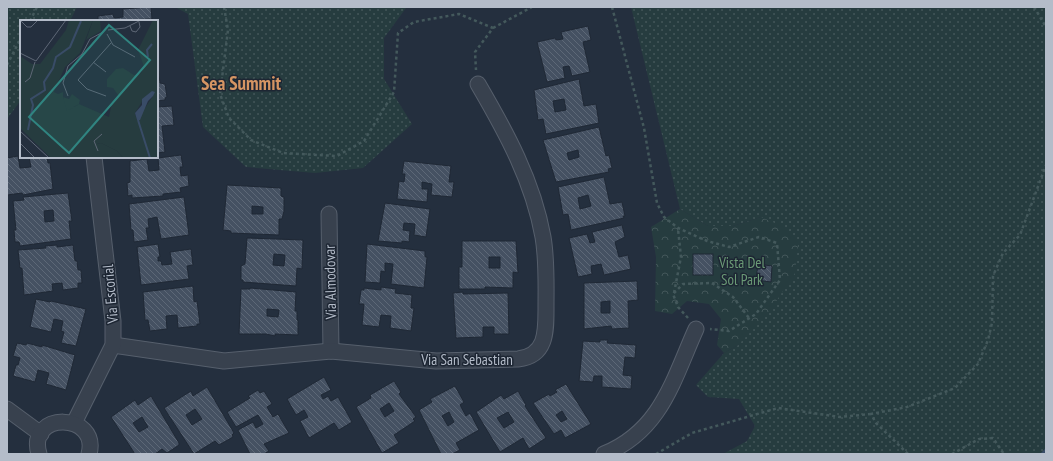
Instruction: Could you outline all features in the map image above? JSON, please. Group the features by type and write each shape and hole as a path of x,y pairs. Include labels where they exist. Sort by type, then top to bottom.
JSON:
{"street":[{"name":"Via San Sebastian","path":"113,345 224,361 332,351 436,361 526,359 536,354 542,345 546,322 543,238 533,197 516,152 478,84"},
{"name":"Via Escorial","path":"74,423 113,345 113,321 94,158"},
{"name":"Via Almodovar","path":"329,214 332,351"},
{"path":"604,454 630,441 655,416 696,328"},
{"path":"7,409 41,434"},
{"path":"39,454 38,442 41,434 52,424 59,422 74,423 86,434 89,442 89,454"}],"path":[{"path":"30,20 37,7"},
{"path":"224,7 228,30 220,94 229,118 251,140 282,153 338,156 364,141 394,92 398,33 414,22 459,14 493,28"},
{"path":"478,84 475,52 493,28 532,7"},
{"path":"612,7 644,128 657,203 664,217 678,228 707,241 729,247 759,237 777,243 780,280 756,314 729,331 696,328 678,307 673,294 681,256 678,228"},
{"path":"1034,7 1046,27"},
{"path":"7,65 20,40"},
{"path":"656,454 692,433 778,408 840,417 871,414 907,407 955,388 978,364 988,340 992,323 993,276 1003,254 1020,236 1046,165"},
{"path":"673,294 683,284 712,283 733,297 749,318"},
{"path":"871,414 876,423 908,454"},
{"path":"952,454 979,439 993,438 1004,454"}],"green space":[{"path":"7,7 77,7 70,20 20,20 20,101 7,119"},
{"path":"175,7 415,7 406,8 384,38 384,79 412,124 363,168 315,173 246,167 203,127 188,14"},
{"path":"631,7 1046,7 1046,454 723,454 747,441 755,426 739,399 708,397 696,385 724,353 738,345 761,217 733,226 708,226 680,209"},
{"name":"Vista Del Sol Park","path":"680,209 708,226 733,226 761,217 784,227 798,245 795,273 767,315 738,345 724,353 717,345 721,319 709,304 687,301 672,314 655,311 656,257 651,227"}],"building":[{"path":"151,7 152,19 98,20 98,16 113,14 114,18 123,17 123,9"},
{"path":"588,26 591,40 583,42 590,72 572,76 569,66 563,67 565,78 547,82 537,42 555,38 556,40 563,39 561,32"},
{"path":"158,66 160,83 165,84 167,97 165,100 158,101"},
{"path":"579,79 584,106 596,104 599,123 546,134 543,119 538,120 534,90","holes":["564,99 566,110 555,112 553,101"]},
{"path":"172,106 174,125 162,126 165,152 158,153 158,107"},
{"path":"599,127 606,156 609,155 612,168 608,169 609,172 556,182 543,140","holes":["578,150 579,157 569,160 567,153"]},
{"path":"181,155 183,167 180,167 181,176 188,175 189,186 180,188 181,192 163,194 163,196 132,198 132,195 128,196 127,183 130,182 130,161 147,159 149,171 159,170 158,158"},
{"path":"18,156 20,168 31,167 29,158 47,158 48,163 50,163 53,189 23,195 22,193 7,195 7,158"},
{"path":"404,161 451,166 449,182 454,182 452,197 431,195 432,184 422,182 422,189 428,189 427,202 397,199 399,181 404,182 405,174 402,174"},
{"path":"604,177 610,204 622,202 625,216 623,216 624,218 571,230 568,214 563,215 558,187","holes":["588,195 591,206 580,209 578,198"]},
{"path":"227,185 281,188 281,196 284,197 284,211 282,219 279,219 279,235 231,233 231,231 223,230","holes":["252,206 263,207 263,214 252,214"]},
{"path":"68,193 72,221 69,221 71,239 20,246 19,242 15,242 14,230 16,230 13,201 24,200 23,197","holes":["53,210 54,221 45,222 44,211"]},
{"path":"184,197 189,235 161,239 157,217 148,219 149,228 146,228 148,240 134,242 133,230 131,230 129,204"},
{"path":"385,203 430,209 426,237 414,235 415,224 404,223 403,230 410,231 409,242 402,241 402,243 378,241"},
{"path":"622,225 625,237 615,242 619,257 628,255 631,269 604,275 601,264 591,266 592,274 578,277 569,238 587,234 590,243 595,242 592,232"},
{"path":"247,238 303,240 302,269 297,268 296,286 243,282 243,280 241,280 241,266 245,264","holes":["274,254 285,255 284,266 273,265"]},
{"path":"462,241 516,241 518,273 513,272 513,288 485,287 485,289 459,289 459,267 462,267","holes":["489,257 500,257 500,268 489,268"]},
{"path":"158,244 160,257 158,257 158,261 161,261 162,265 172,264 170,252 191,249 193,265 187,266 189,279 141,285 137,247"},
{"path":"367,244 425,251 425,257 427,257 424,288 391,284 393,264 385,263 385,272 381,271 380,283 365,282"},
{"path":"57,245 57,247 73,245 75,261 77,261 78,270 81,270 82,283 78,283 78,288 63,290 62,283 52,284 53,291 24,295 22,268 20,268 18,250 46,248 45,246"},
{"path":"693,254 713,254 713,275 693,275"},
{"path":"758,264 772,266 771,282 756,280"},
{"path":"637,281 638,300 628,301 629,328 612,329 611,326 584,329 584,283","holes":["610,301 610,313 601,313 601,302"]},
{"path":"193,286 194,302 197,301 200,324 197,324 197,326 178,328 177,315 166,316 167,329 150,331 148,320 145,320 143,292"},
{"path":"381,287 396,289 395,293 412,295 411,308 414,308 411,331 390,328 391,316 381,315 379,327 362,325 364,304 359,304 361,290 364,290 364,288 381,290"},
{"path":"241,289 296,292 295,311 297,311 298,335 275,334 275,336 266,334 239,334","holes":["267,309 279,310 278,317 267,316"]},
{"path":"463,292 463,294 508,293 509,334 494,334 494,327 483,327 483,337 456,338 453,293"},
{"path":"36,299 86,309 76,346 61,343 64,332 61,331 63,321 54,319 51,332 30,327"},
{"path":"600,340 608,340 607,343 636,345 635,358 625,357 623,375 632,376 631,389 602,387 602,376 594,376 593,382 579,381 583,341 600,342"},
{"path":"17,343 26,345 27,343 42,347 42,345 75,355 66,390 46,384 49,373 38,370 35,382 13,376 20,358 13,356"},
{"path":"324,377 331,390 321,395 323,399 328,396 331,401 338,397 352,422 339,430 334,423 309,438 300,421 308,417 304,410 296,415 287,399"},
{"path":"394,381 401,392 399,394 416,417 413,419 415,421 394,435 399,443 382,453 356,407 371,398 370,395","holes":["389,403 394,411 385,417 380,409"]},
{"path":"566,384 591,424 565,438 561,430 554,434 533,403 549,394 550,396 557,392 555,390","holes":["562,411 567,419 561,422 556,415"]},
{"path":"455,386 464,402 460,405 466,416 470,413 479,430 456,443 460,450 452,454 441,454 419,410 432,402 430,399","holes":["449,412 454,422 448,426 442,416"]},
{"path":"207,387 234,433 232,435 233,437 219,445 215,441 194,454 164,408 191,391 193,396","holes":["195,409 202,419 192,425 186,415"]},
{"path":"258,390 260,393 264,391 272,404 267,407 273,417 278,414 289,433 264,444 269,451 264,454 250,454 238,430 253,422 256,428 263,424 258,415 236,427 227,412 250,398 248,396"},
{"path":"518,391 526,405 525,406 546,438 529,449 523,438 500,452 476,412 501,395 504,399","holes":["508,412 514,422 504,428 497,418"]},
{"path":"151,396 179,445 167,453 162,449 155,454 135,454 111,417 135,400 138,405","holes":["142,417 148,427 139,432 133,423"]}],"waterway":[{"path":"1043,454 1046,451"}],"district":[{"name":"Sea Summit","path":"241,83"}]}
